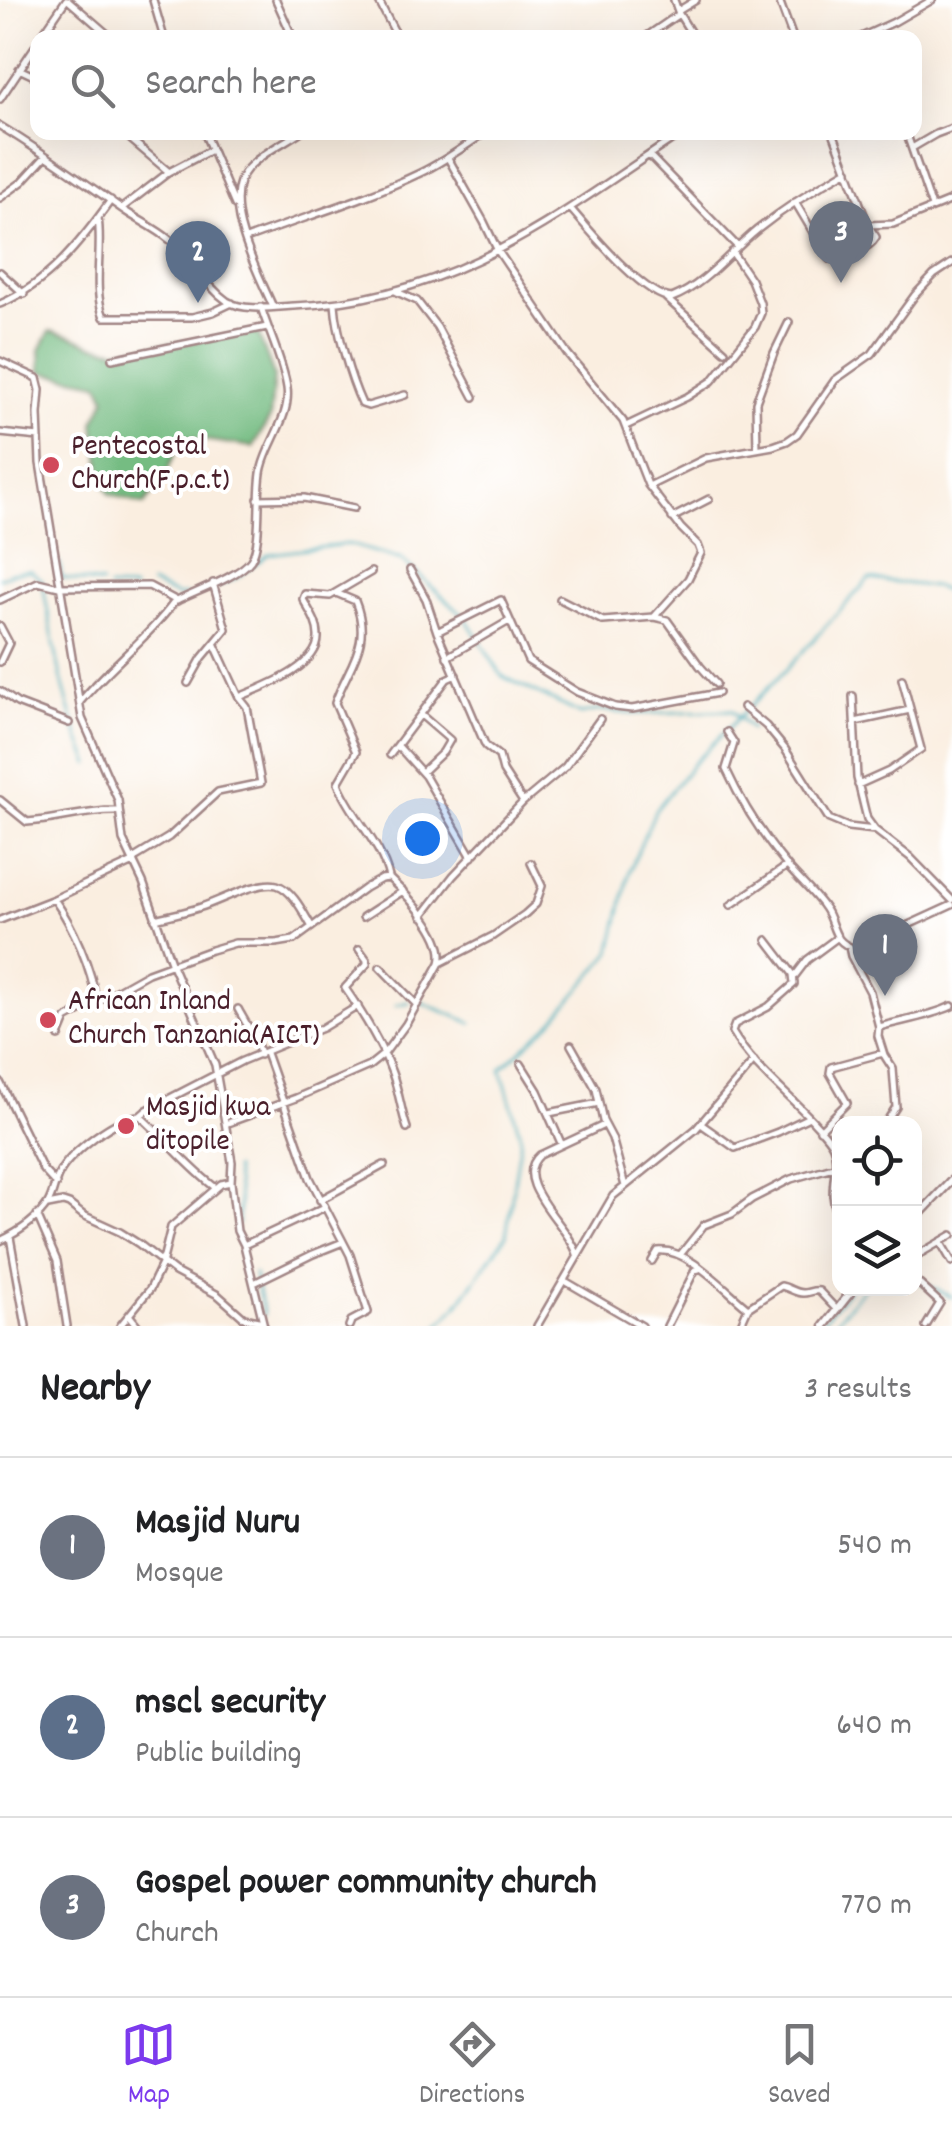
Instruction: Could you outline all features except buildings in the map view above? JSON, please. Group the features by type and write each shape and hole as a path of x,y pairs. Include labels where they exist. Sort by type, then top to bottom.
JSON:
{"street":[{"path":"46,30 67,0 103,30"},
{"path":"153,0 162,30"},
{"path":"276,0 289,30"},
{"path":"378,0 394,30"},
{"path":"674,0 689,30"},
{"path":"655,30 696,0"},
{"path":"779,0 790,30"},
{"path":"880,30 932,0"},
{"path":"0,100 30,53"},
{"path":"19,69 30,74"},
{"path":"0,126 168,237 211,286 232,303"},
{"path":"912,148 952,128"},
{"path":"131,140 169,172"},
{"path":"207,140 273,307"},
{"path":"236,208 239,184 247,168 288,140"},
{"path":"246,239 379,191 448,158 474,140"},
{"path":"98,218 99,294 104,317 192,317 232,303 273,307 335,304 437,278 498,251 550,222 671,140"},
{"path":"795,202 828,258 865,248 875,241 835,140"},
{"path":"909,140 932,207"},
{"path":"122,208 169,172 211,150"},
{"path":"0,198 22,182 46,156"},
{"path":"648,156 738,246"},
{"path":"448,158 498,251 567,353 626,426 649,486 698,545 701,553 688,580 654,617"},
{"path":"666,298 678,296 795,202 848,170"},
{"path":"0,304 24,294 67,256 111,200"},
{"path":"868,225 893,224 952,200"},
{"path":"570,208 626,268 725,351"},
{"path":"626,426 712,381 755,328 760,303 732,252"},
{"path":"649,486 706,458 785,442 797,434 835,380 872,354 916,295 934,275 952,264"},
{"path":"0,272 24,294"},
{"path":"394,291 415,299 437,327 474,398"},
{"path":"335,304 336,323 362,406 405,395"},
{"path":"80,702 156,624 174,600 214,584 252,559 262,466 287,392 261,306"},
{"path":"757,449 756,402 789,322"},
{"path":"112,359 267,328"},
{"path":"0,361 36,378 40,390 40,463 82,718 118,800 123,840 214,1065 227,1124 238,1231 263,1324 244,1318 218,1295 162,1264 140,1244 69,1204 47,1205"},
{"path":"0,432 39,436"},
{"path":"258,500 295,498 354,508"},
{"path":"672,518 709,499"},
{"path":"410,570 426,598 447,658 486,746 498,756 523,802"},
{"path":"239,697 292,672 310,657 319,640 303,596 308,593 328,597 371,572"},
{"path":"0,600 38,582 59,587 148,586 174,600"},
{"path":"188,683 202,658 225,631 214,584"},
{"path":"227,1124 356,1073 384,1054 440,963 442,950 422,916 389,878 338,782 356,752 335,703 358,656 361,627 354,600 336,594"},
{"path":"560,599 603,621 662,618 672,624 716,684"},
{"path":"437,632 499,600 504,602 509,622 530,664 577,692 632,708 718,694"},
{"path":"447,658 509,622"},
{"path":"0,626 9,644 0,662"},
{"path":"0,920 133,862 169,837 218,792 261,783 247,707 215,644"},
{"path":"390,756 447,679 456,675"},
{"path":"858,785 921,750 902,679"},
{"path":"0,691 16,703 68,723"},
{"path":"727,732 734,741 727,772 766,838 824,908 838,938 856,949 952,903 910,858 875,830 865,814 858,785 853,696"},
{"path":"743,707 786,749 829,819 848,827 875,830"},
{"path":"855,722 910,710"},
{"path":"420,715 450,740 422,772"},
{"path":"422,916 523,802 565,767 600,719"},
{"path":"398,746 422,772 472,858"},
{"path":"0,800 27,822 118,810"},
{"path":"440,963 493,936 534,906 541,881 532,863"},
{"path":"731,905 788,866"},
{"path":"59,1036 66,1019 148,973 235,943 294,940 365,888 381,878 389,878"},
{"path":"154,919 274,884 290,895 312,927"},
{"path":"362,917 402,891"},
{"path":"54,899 65,914 84,959 96,1001"},
{"path":"794,977 807,960 838,938"},
{"path":"767,940 794,977 794,984 768,1007 732,1028 738,1042 832,1147"},
{"path":"849,947 870,992 878,1034 892,1066 897,1102 891,1116"},
{"path":"359,950 367,964 344,987 384,1054 407,1128"},
{"path":"380,967 417,1005"},
{"path":"140,1116 216,1074 322,1028 358,1006"},
{"path":"879,1027 952,1006"},
{"path":"238,1010 259,1044 310,1178 358,1276 368,1312 349,1326"},
{"path":"571,1045 596,1089 625,1186"},
{"path":"820,1130 847,1103 831,1067 884,1053"},
{"path":"536,1326 606,1206 701,1124 754,1061"},
{"path":"521,1064 535,1085 561,1143"},
{"path":"0,1082 42,1170 56,1184"},
{"path":"549,1113 599,1102"},
{"path":"0,1242 28,1225 47,1205 67,1163 98,1135 132,1116 140,1116 160,1133 216,1188"},
{"path":"701,1124 735,1148 809,1117"},
{"path":"578,1256 538,1196 532,1172 535,1159 604,1124"},
{"path":"244,1244 322,1203 384,1164"},
{"path":"680,1255 704,1225 732,1214 791,1179 832,1168"},
{"path":"922,1212 952,1180"},
{"path":"120,1326 150,1289 172,1227 221,1184 231,1182"},
{"path":"37,1215 57,1261 67,1326"},
{"path":"922,1253 952,1235"},
{"path":"10,1236 26,1326"},
{"path":"254,1283 343,1242"},
{"path":"941,1243 952,1262"},
{"path":"652,1261 655,1253 670,1250 748,1308"},
{"path":"666,1326 699,1268"},
{"path":"565,1280 642,1326"},
{"path":"740,1326 748,1308 781,1286 801,1293 820,1291 836,1310"},
{"path":"922,1286 940,1303 926,1326"},
{"path":"826,1325 847,1296"},
{"path":"130,1316 138,1326"}],"green space":[{"path":"50,331 117,350 258,333 274,376 270,418 253,447 182,437 167,472 144,505 110,494 104,485 94,423 106,398 99,383 41,372 40,350"}],"waterway":[{"path":"208,590 236,578 269,554 348,544 402,560 465,617 502,676 581,714 600,710 632,714 732,710 751,729"},
{"path":"59,562 62,578 102,584"},
{"path":"0,578 30,570 42,580 66,697 90,764"},
{"path":"438,1326 457,1306 506,1236 521,1138 501,1069 553,1021 611,952 630,870 655,811 691,766 869,579 936,587 952,594"},
{"path":"151,584 178,596 186,595"},
{"path":"108,588 134,589"},
{"path":"396,1005 409,1002"},
{"path":"421,1002 472,1023"},
{"path":"234,1168 238,1224"},
{"path":"254,1274 264,1315"},
{"path":"922,1283 952,1297"},
{"path":"818,1326 844,1296"},
{"path":"832,1326 857,1296"}],"place":[{"name":"Gospel power community church","path":"841,283"},
{"name":"mscl security","path":"198,303"},
{"name":"Pentecostal Church(F.p.c.t)","path":"51,465"},
{"name":"Masjid Nuru","path":"885,996"},
{"name":"African Inland Church Tanzania(AICT)","path":"48,1020"},
{"name":"Masjid kwa ditopile","path":"126,1126"}]}
